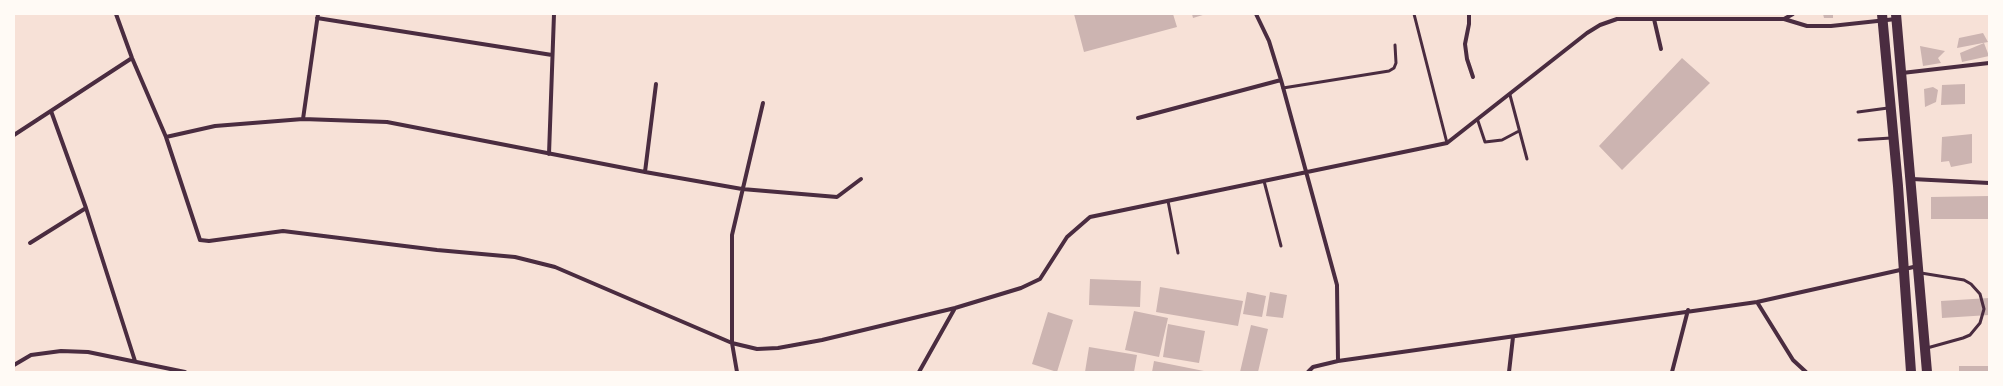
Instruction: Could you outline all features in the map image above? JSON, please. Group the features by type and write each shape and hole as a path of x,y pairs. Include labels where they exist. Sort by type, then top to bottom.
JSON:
{"main road":[{"path":"1883,17 1911,372"},
{"path":"1897,17 1912,179 1927,372"}],"street":[{"path":"116,14 132,58 166,137 200,240 209,241 283,231 437,250 515,256 555,267 732,343 757,349 778,348 822,340 955,308 1021,288 1040,279 1067,237 1090,217 1447,143 1478,121 1600,25 1617,19 1784,19 1807,26 1831,26 1883,17 1897,17"},
{"path":"549,154 554,14"},
{"path":"1256,14 1269,41 1281,80 1337,285 1338,360"},
{"path":"1469,14 1469,24 1465,44 1467,59 1473,77"},
{"path":"1784,19 1793,14"},
{"path":"303,119 318,16 552,55"},
{"path":"1654,19 1661,49"},
{"path":"14,135 132,58"},
{"path":"1902,72 1989,63"},
{"path":"1138,118 1281,80"},
{"path":"644,172 656,84"},
{"path":"737,372 732,343 732,235 763,103"},
{"path":"51,111 86,208 135,361"},
{"path":"166,137 215,126 303,119 388,122 644,172 742,189 837,197 861,179"},
{"path":"1912,179 1989,183"},
{"path":"30,243 86,208"},
{"path":"1308,372 1313,366 1338,360 1513,337 1688,310 1757,302 1902,270 1918,269"},
{"path":"1757,302 1793,360 1806,372"},
{"path":"919,372 955,308"},
{"path":"1672,372 1688,310"},
{"path":"1509,372 1513,337"},
{"path":"14,365 31,355 61,351 88,352 185,372"}],"lane":[{"path":"1414,14 1447,143"},
{"path":"1283,88 1389,71 1394,68 1396,63 1395,45"},
{"path":"1510,95 1527,160"},
{"path":"1858,112 1890,108"},
{"path":"1478,121 1485,142 1502,140 1519,131"},
{"path":"1859,140 1893,138"},
{"path":"1264,181 1281,246"},
{"path":"1168,201 1178,253"},
{"path":"1918,269 1964,280 1971,284 1980,294 1984,309 1980,323 1970,335 1925,348"}],"building":[{"path":"1074,14 1173,14 1177,27 1084,52"},
{"path":"1192,14 1206,14 1193,18"},
{"path":"1823,14 1833,14 1833,18 1824,18"},
{"path":"1983,33 1988,42 1957,48 1959,38"},
{"path":"1984,43 1989,56 1962,62 1960,53"},
{"path":"1920,46 1945,51 1938,58 1941,63 1923,66"},
{"path":"1682,58 1710,83 1622,170 1599,146"},
{"path":"1965,84 1965,104 1941,105 1942,85"},
{"path":"1933,87 1938,90 1936,102 1925,107 1924,89"},
{"path":"1972,134 1972,163 1951,167 1949,161 1941,162 1942,137"},
{"path":"1989,196 1989,219 1931,219 1931,197"},
{"path":"1090,279 1141,281 1140,307 1089,305"},
{"path":"1160,287 1243,301 1238,326 1156,312"},
{"path":"1247,292 1266,296 1262,317 1243,314"},
{"path":"1270,292 1287,295 1283,318 1266,316"},
{"path":"1989,298 1989,315 1942,318 1941,301"},
{"path":"1134,311 1168,318 1159,357 1125,350"},
{"path":"1048,312 1073,320 1057,372 1032,364"},
{"path":"1168,324 1205,331 1199,363 1163,357"},
{"path":"1251,325 1268,329 1258,372 1240,372"},
{"path":"1089,347 1137,355 1134,372 1085,372"},
{"path":"1154,361 1204,371 1204,372 1152,372"},
{"path":"1959,366 1989,366 1989,372 1959,372"}]}
